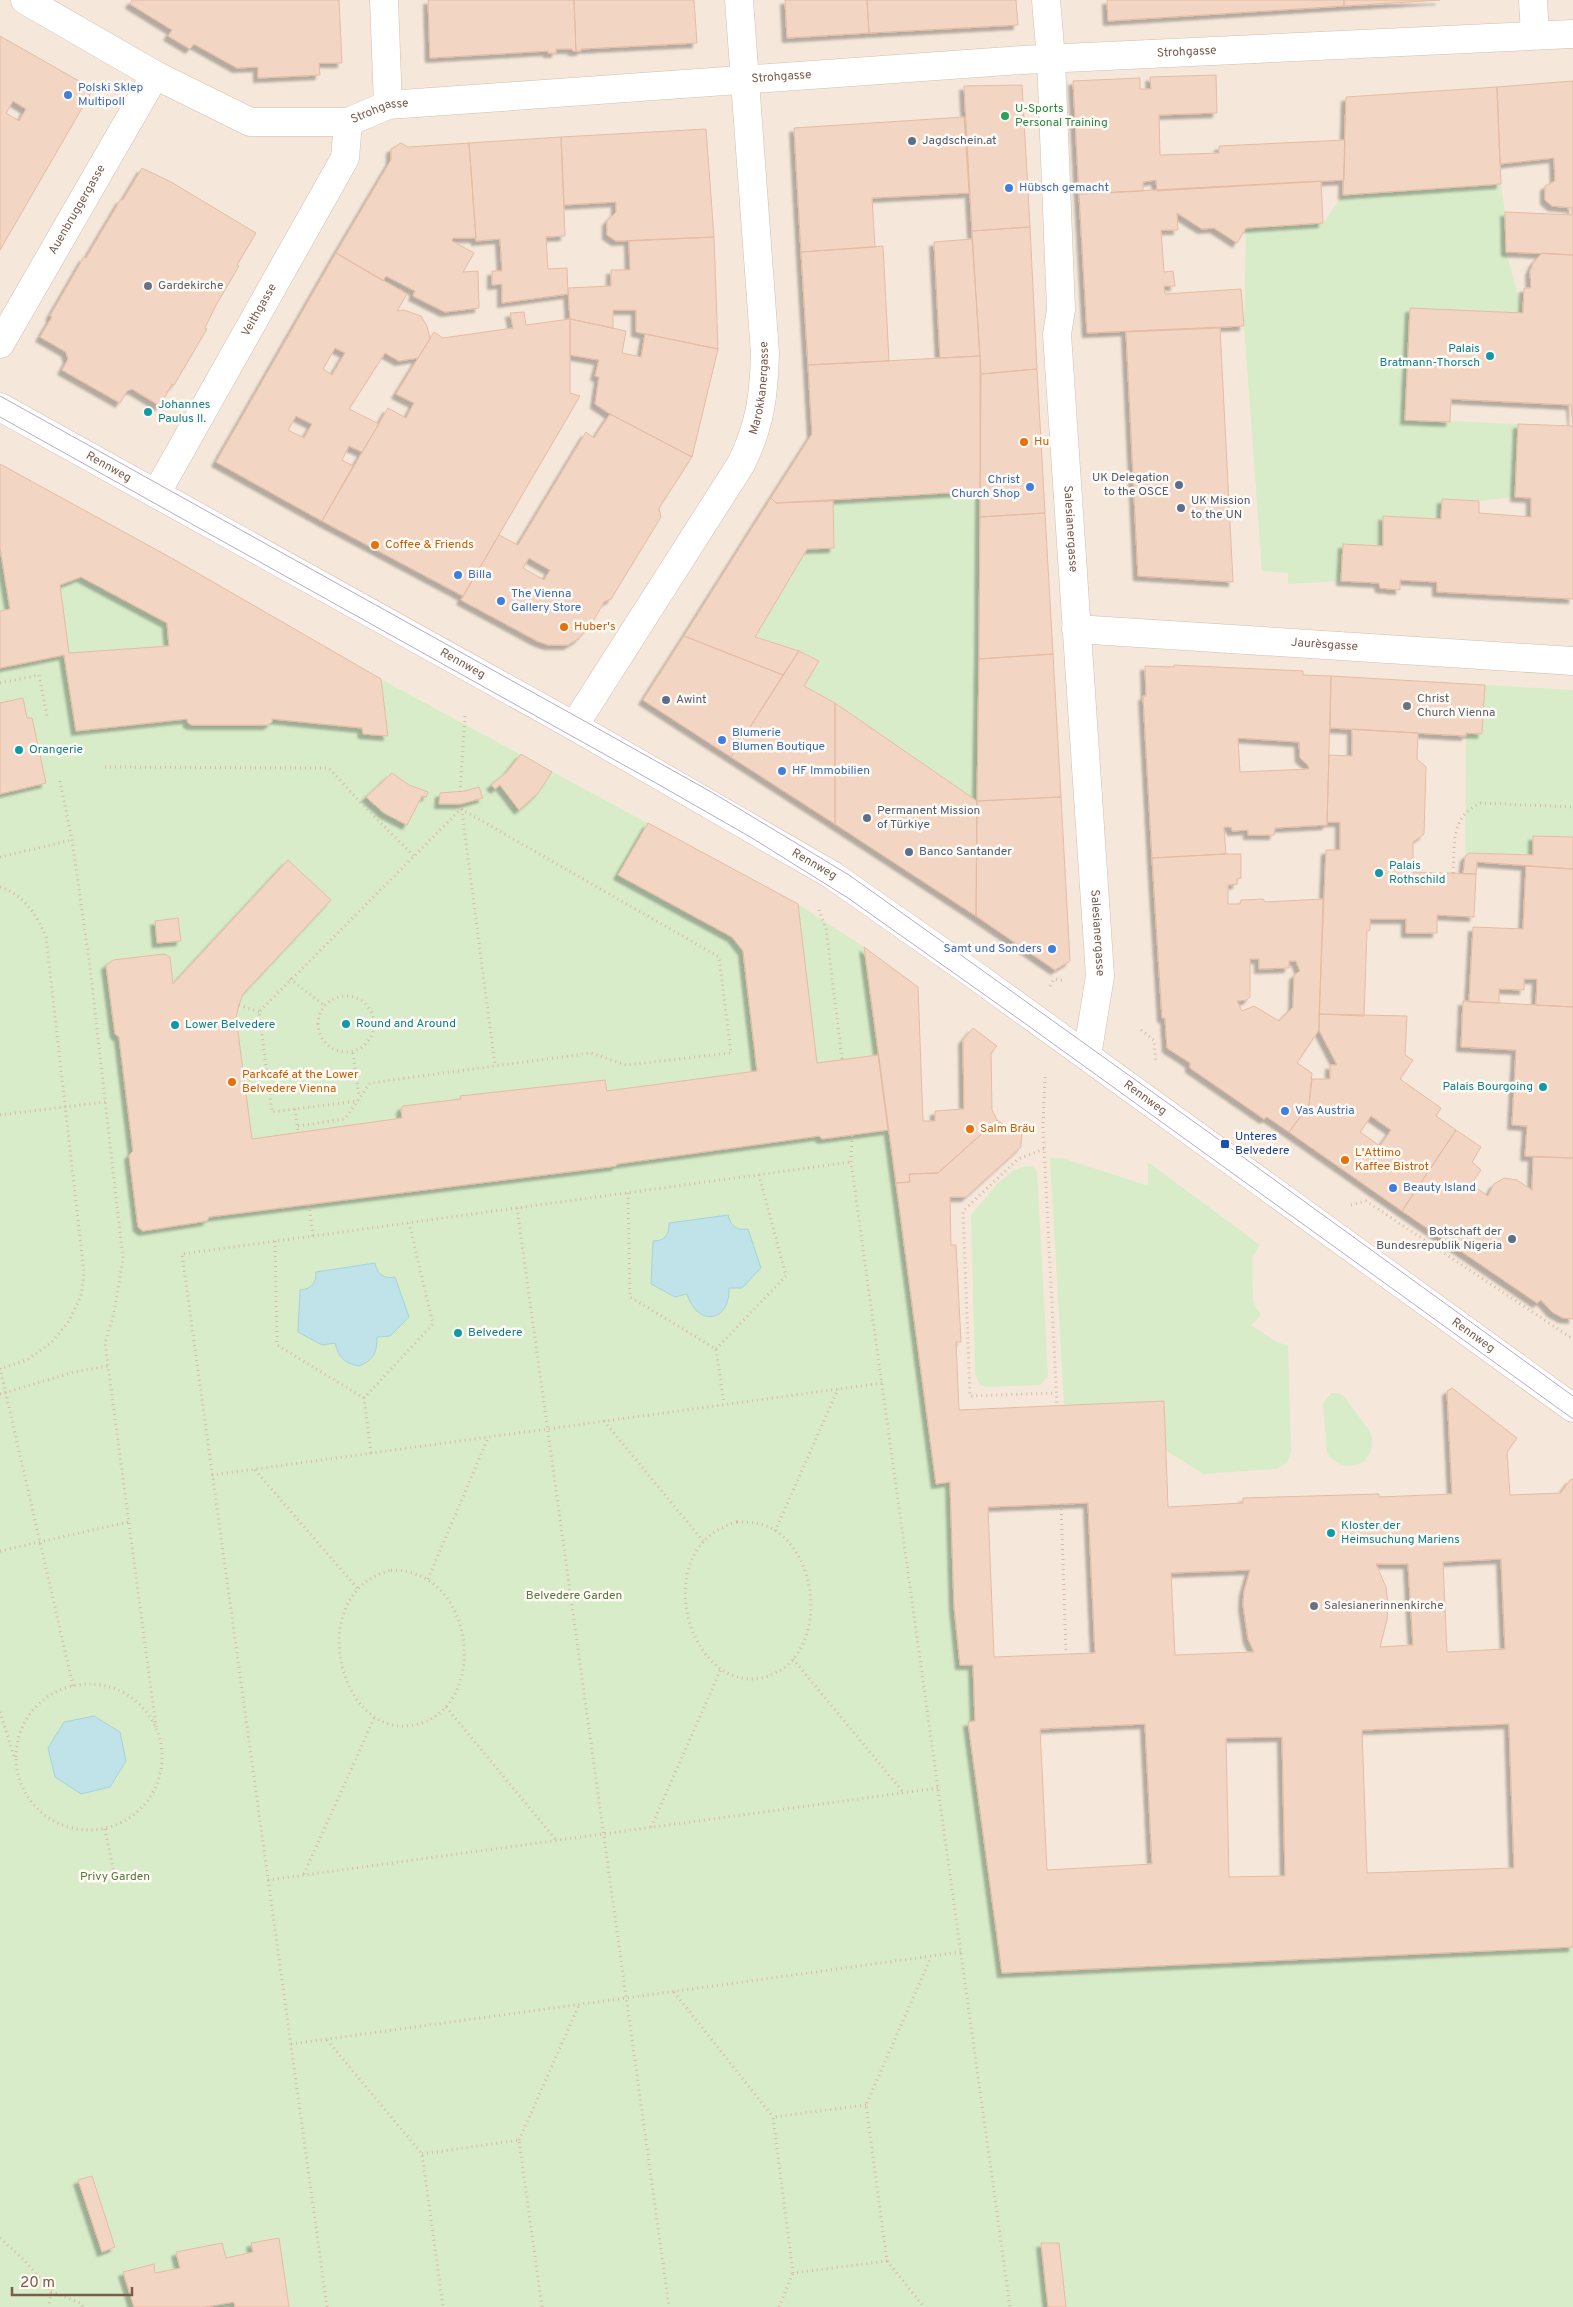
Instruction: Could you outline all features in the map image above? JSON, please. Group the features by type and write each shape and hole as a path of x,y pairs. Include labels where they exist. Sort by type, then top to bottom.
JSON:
{"street":[{"name":"Strohgasse","path":"26,0 155,75 250,122 348,122 388,106 1051,58 1573,34"},
{"path":"384,0 388,106"},
{"name":"Marokkanergasse","path":"574,726 741,464 753,440 760,416 765,389 766,353 740,0"},
{"name":"Salesianergasse","path":"1046,0 1051,58 1061,310 1056,334 1100,976 1087,1056"},
{"path":"1533,0 1535,35"},
{"name":"Auenbruggergasse","path":"0,344 155,75"},
{"name":"Veithgasse","path":"156,494 345,158 348,122"},
{"name":"Rennweg","path":"0,407 574,726 832,875 1087,1056 1573,1408"},
{"name":"Jaurèsgasse","path":"1076,629 1573,661"}],"path":[{"path":"0,683 39,675 47,716"},
{"path":"460,792 465,716"},
{"path":"104,767 329,768 414,856"},
{"path":"0,1712 24,1791 44,1815 73,1829 105,1829 134,1815 155,1790 163,1758 156,1727 104,1342 114,1313 123,1259 72,840 60,781"},
{"path":"1453,873 1456,828 1464,813 1473,806 1481,803 1573,807"},
{"path":"461,804 496,1066"},
{"path":"258,1012 461,809"},
{"path":"298,1126 344,1120 370,1083 591,1053 626,1065 730,1053 719,957 461,809"},
{"path":"0,857 72,840"},
{"path":"0,887 24,900 38,918 46,937 84,1273 81,1296 69,1321 51,1343 28,1360 0,1368 73,1686"},
{"path":"816,902 826,929 842,1059"},
{"path":"1049,987 1054,979"},
{"path":"290,980 324,1005"},
{"path":"340,996 358,997 371,1009 376,1026 369,1043 353,1052 335,1051 321,1039 317,1022 324,1005 340,996"},
{"path":"239,1005 258,1012"},
{"path":"258,1012 272,1112 358,1099"},
{"path":"1141,1030 1154,1040 1157,1070"},
{"path":"353,1052 358,1099"},
{"path":"244,1081 267,1077"},
{"path":"1045,1077 1044,1149 1056,1406"},
{"path":"0,1115 105,1102"},
{"path":"295,1109 298,1132"},
{"path":"852,1136 851,1162 1010,2307"},
{"path":"1044,1149 1018,1159 963,1211 970,1396 1056,1393"},
{"path":"327,2307 182,1254 851,1162"},
{"path":"716,1349 786,1276 759,1175"},
{"path":"628,1193 630,1297 716,1349"},
{"path":"1345,1206 1366,1200 1573,1339"},
{"path":"309,1205 313,1236"},
{"path":"517,1208 669,2307"},
{"path":"364,1398 433,1324 409,1223"},
{"path":"275,1241 277,1345 364,1398"},
{"path":"716,1349 724,1404"},
{"path":"0,1394 74,1372 108,1366"},
{"path":"212,1475 882,1383"},
{"path":"775,1531 838,1389"},
{"path":"364,1398 371,1453"},
{"path":"604,1421 703,1541"},
{"path":"428,1579 489,1437"},
{"path":"255,1469 357,1588"},
{"path":"1060,1504 1066,1653"},
{"path":"0,1551 128,1522"},
{"path":"737,1522 763,1525 775,1531 786,1539 802,1563 810,1592 811,1606 808,1628 800,1648 793,1659 771,1675 759,1678 746,1678 721,1669 701,1649 689,1623 686,1608 686,1586 690,1565 703,1541 713,1531 737,1522"},
{"path":"391,1570 416,1572 428,1579 448,1598 455,1610 463,1639 464,1654 460,1683 446,1707 425,1722 412,1726 386,1723 374,1716 355,1697 342,1671 338,1641 341,1620 349,1600 357,1588 378,1573 391,1570"},
{"path":"793,1659 903,1793"},
{"path":"651,1827 721,1669"},
{"path":"15,1759 19,1734 31,1712 50,1696 73,1686 98,1685 122,1692 142,1706 156,1727"},
{"path":"446,1707 557,1840"},
{"path":"304,1875 374,1716"},
{"path":"268,1880 938,1788"},
{"path":"105,1829 115,1878"},
{"path":"291,2044 961,1952"},
{"path":"924,2307 887,2262 866,2105 931,1956"},
{"path":"673,1992 773,2118 793,2274 779,2307"},
{"path":"542,2307 519,2140 580,2004"},
{"path":"327,2039 422,2154 443,2307"},
{"path":"773,2118 866,2105"},
{"path":"422,2154 519,2140"},
{"path":"0,2238 24,2260 51,2291 82,2304 83,2307"},
{"path":"793,2274 887,2262"},
{"path":"49,2307 51,2291"}],"shaded area":[{"path":"0,0 1573,0 1573,1947 1002,1973 863,947 798,904 381,679 175,560 0,464"}],"green space":[{"path":"1501,184 1505,212 1506,252 1523,313 1410,308 1405,419 1518,424 1515,497 1479,501 1442,499 1441,519 1383,516 1383,546 1341,581 1288,584 1288,573 1262,571 1244,326 1246,228 1323,223 1343,195"},
{"name":"Belvedere","path":"0,464 175,560 381,679 798,904 864,947 936,1484 950,1482 954,1606 973,1665 975,1721 968,1722 1002,1973 1573,1947 1573,2307 0,2307"},
{"path":"980,491 977,801 835,703 804,686 819,661 799,651 755,637 807,549 834,548 833,501"},
{"path":"1485,685 1573,690 1573,837 1533,855 1470,853 1465,857 1466,736 1482,733"},
{"path":"1050,1158 1062,1158 1146,1185 1148,1185 1148,1162 1260,1245 1252,1258 1253,1301 1261,1316 1251,1325 1273,1340 1288,1345 1291,1452 1287,1463 1276,1469 1203,1474 1165,1450 1064,1405"},
{"path":"1026,1166 1033,1167 1037,1171 1048,1376 1040,1385 987,1387 980,1385 975,1374 971,1215 997,1184 1013,1170"},
{"path":"1331,1393 1339,1393 1344,1396 1371,1433 1372,1444 1370,1453 1359,1464 1343,1465 1334,1461 1327,1453 1323,1403"}],"water":[{"path":"728,1215 735,1227 748,1229 761,1268 742,1288 729,1288 728,1300 719,1314 705,1316 692,1305 687,1294 675,1297 651,1284 653,1241 661,1240 666,1236 669,1223"},
{"path":"375,1263 382,1275 395,1277 409,1317 390,1336 377,1337 374,1355 359,1366 343,1359 335,1343 322,1345 298,1332 300,1290 312,1285 316,1272"},
{"path":"94,1716 120,1732 126,1761 110,1787 81,1794 55,1777 48,1748 64,1722"}],"building":[{"path":"132,0 339,0 342,63 319,63 320,75 258,78 258,67 237,68 194,44 190,49 168,36 172,30 130,4"},
{"path":"428,0 574,0 576,51 572,49 556,49 556,53 548,53 548,51 430,58"},
{"path":"574,0 694,0 697,43 581,49 581,51 576,51"},
{"path":"785,0 867,0 869,33 787,38"},
{"path":"867,0 1016,0 1018,25 869,33"},
{"path":"1107,0 1344,0 1344,6 1108,21"},
{"path":"1344,0 1440,0 1344,6"},
{"path":"0,36 93,89 0,250","holes":["13,101 26,109 19,121 6,113"]},
{"path":"1216,75 1217,113 1159,115 1160,155 1219,153 1219,146 1345,140 1344,180 1157,191 1156,180 1143,182 1143,191 1079,194 1073,81 1140,78 1140,89 1151,89 1150,77"},
{"path":"1573,81 1573,255 1506,252 1505,212 1572,215 1572,208 1552,206 1545,200 1545,186 1555,181 1554,158 1500,164 1497,87"},
{"path":"1022,85 1030,227 972,231 964,86"},
{"path":"1497,87 1501,184 1343,195 1346,97"},
{"path":"964,117 969,193 872,198 875,247 801,252 794,128"},
{"path":"706,129 714,237 616,241 607,235 607,221 616,212 616,202 564,205 561,137"},
{"path":"561,137 565,236 546,237 548,269 567,268 568,294 502,303 502,284 492,285 492,271 502,271 500,239 476,241 469,143"},
{"path":"401,143 408,147 469,143 476,238 453,238 452,241 474,253 463,272 478,271 479,308 445,312 413,296 415,291 386,276 383,281 336,253 391,160 391,149"},
{"name":"Gardekirche","path":"142,168 171,182 256,233 216,305 205,328 207,329 160,406 132,389 127,391 120,403 62,370 68,359 66,352 40,337 84,257 86,258"},
{"path":"1321,181 1323,223 1246,228 1237,243 1214,228 1202,229 1177,213 1178,230 1161,230 1164,272 1173,271 1175,286 1164,286 1165,294 1241,289 1244,326 1087,333 1079,194"},
{"path":"1030,227 1037,369 981,374 972,231"},
{"path":"714,237 718,349 636,332 636,310 613,310 613,328 570,319 568,288 611,286 611,270 630,270 629,241"},
{"path":"972,239 980,356 940,358 934,242"},
{"path":"883,246 889,361 808,365 801,252"},
{"path":"336,253 407,294 397,311 404,310 421,316 427,326 430,339 418,358 399,361 385,353 349,409 379,424 362,452 349,446 342,460 353,466 322,521 216,462","holes":["335,348 345,353 332,375 323,369","296,416 312,424 304,438 288,430"]},
{"name":"Palais Bratmann-Thorsch","path":"1542,253 1573,255 1573,426 1571,405 1451,399 1450,422 1405,420 1410,308 1523,313 1524,288 1531,288 1530,271 1534,262"},
{"path":"524,312 526,325 570,319 570,393 580,396 463,596 322,521 388,408 406,418 414,403 396,394 434,332 443,338 513,328 510,313"},
{"path":"570,319 626,331 622,353 641,357 645,334 718,349 692,457 610,414 595,404 599,377 595,376 599,360 570,355"},
{"path":"1220,328 1233,582 1138,576 1126,332"},
{"path":"980,356 980,491 776,503 771,498 812,434 808,365"},
{"path":"1037,369 1045,513 980,517 981,374"},
{"path":"610,414 692,457 659,508 661,517 611,599 604,602 592,623 578,639 568,645 548,645 537,641 461,600 499,535 518,545 586,432 594,438","holes":["529,558 550,570 544,580 523,568"]},
{"path":"1518,424 1573,426 1573,599 1437,592 1437,582 1400,580 1400,590 1380,588 1379,583 1341,581 1343,544 1383,546 1383,516 1441,519 1442,499 1479,501 1479,513 1531,517 1531,498 1515,497"},
{"path":"0,464 175,560 381,679 388,736 363,734 362,728 272,719 272,722 268,725 192,725 188,723 187,719 76,731 64,655 0,668 0,611 10,609 0,548","holes":["81,577 167,623 169,646 69,653 60,585"]},
{"path":"771,498 776,503 833,501 834,548 807,549 755,637 799,651 783,675 684,636"},
{"path":"1045,513 1053,654 979,659 980,517"},
{"path":"684,636 783,675 731,757 643,700"},
{"path":"799,651 819,661 804,686 835,703 835,824 731,757"},
{"path":"1053,654 1061,797 977,801 979,659"},
{"path":"1174,665 1303,671 1303,675 1331,676 1327,825 1275,828 1274,835 1248,835 1248,830 1232,831 1231,827 1224,827 1226,854 1152,858 1143,696 1146,696 1145,666 1174,667","holes":["1238,738 1299,742 1300,758 1308,765 1309,769 1240,772"]},
{"name":"Christ Church Vienna","path":"1331,676 1485,685 1482,734 1466,733 1466,736 1330,728"},
{"name":"Orangerie","path":"23,698 27,718 32,718 46,783 0,794 0,703"},
{"path":"835,703 977,801 976,916 835,824"},
{"name":"Palais Rothschild","path":"1352,729 1418,733 1417,759 1426,767 1424,834 1413,842 1413,872 1476,874 1474,917 1437,915 1437,933 1406,933 1406,919 1370,919 1370,930 1367,931 1364,1016 1319,1014 1326,850 1340,850 1340,822 1327,822 1329,755 1352,756"},
{"path":"521,754 552,772 538,793 519,810 500,785 495,789 491,785 507,772"},
{"path":"392,773 409,785 428,792 426,797 422,796 407,825 384,813 366,797"},
{"path":"479,787 483,798 461,804 439,804 440,793 465,791"},
{"path":"1061,797 1070,961 1055,970 976,916 977,801"},
{"name":"Lower Belvedere","path":"648,823 798,904 817,1063 878,1055 888,1130 822,1139 819,1136 617,1164 616,1166 209,1217 207,1221 143,1231 138,1227 129,1155 133,1151 119,1037 115,1034 106,965 113,960 164,954 170,957 173,984 288,860 331,900 243,994 239,1005 236,1017 252,1139 402,1118 401,1109 403,1106 461,1099 460,1096 605,1080 607,1091 757,1071 743,951 732,937 618,875"},
{"path":"1533,836 1573,837 1573,869 1477,862 1476,874 1463,874 1465,857 1469,853 1533,855"},
{"path":"1241,854 1241,878 1237,879 1237,884 1228,885 1228,904 1240,904 1241,900 1263,899 1265,902 1323,899 1319,1030 1297,1063 1312,1073 1309,1105 1289,1132 1267,1117 1264,1119 1190,1068 1190,1063 1167,1048 1165,1018 1162,1018 1152,858","holes":["1250,959 1259,959 1259,969 1289,968 1289,961 1296,961 1300,971 1294,975 1293,1007 1279,1021 1254,1006 1242,1011 1237,1001 1247,1000 1250,997"]},
{"path":"1526,866 1573,869 1573,1007 1536,1005 1537,979 1524,979 1524,990 1499,989 1499,1003 1469,1002 1473,927 1523,929"},
{"path":"178,918 181,941 157,943 155,921"},
{"path":"864,947 918,987 923,1121 935,1121 935,1111 964,1109 963,1040 973,1028 997,1046 991,1053 992,1110 997,1120 938,1173 909,1174 910,1182 896,1183"},
{"name":"Palais Bourgoing","path":"1463,1001 1573,1007 1573,1158 1525,1156 1527,1126 1512,1125 1516,1050 1461,1047"},
{"path":"1319,1014 1407,1016 1405,1055 1413,1060 1400,1079 1441,1108 1436,1116 1456,1130 1402,1211 1289,1132 1309,1105 1312,1079 1330,1079 1330,1065 1337,1065 1319,1030","holes":["1371,1116 1391,1130 1380,1146 1360,1132"]},
{"name":"Kloster der Heimsuchung Mariens","path":"997,1120 1010,1129 1022,1130 1021,1147 966,1197 950,1197 951,1245 956,1245 961,1342 956,1342 959,1410 1164,1401 1168,1507 1243,1503 1243,1498 1379,1494 1379,1497 1452,1494 1447,1391 1452,1388 1517,1438 1507,1452 1510,1495 1561,1493 1570,1480 1573,1479 1573,1947 1002,1973 968,1722 975,1721 973,1665 960,1665 954,1606 950,1482 936,1484 896,1183 910,1182 909,1174 938,1173","holes":["1088,1503 1095,1653 994,1657 988,1507","1501,1559 1505,1649 1447,1652 1443,1562","1376,1564 1408,1564 1413,1645 1380,1647 1387,1620 1386,1587","1250,1570 1244,1591 1243,1605 1248,1639 1254,1652 1175,1655 1171,1573","1145,1724 1152,1864 1047,1870 1040,1729","1509,1724 1514,1868 1367,1873 1362,1730","1282,1737 1285,1876 1229,1877 1226,1738"]},
{"path":"1456,1130 1481,1147 1472,1162 1481,1170 1471,1184 1488,1196 1494,1184 1504,1178 1517,1180 1532,1190 1533,1157 1573,1158 1573,1319 1563,1318 1552,1312 1541,1300 1537,1303 1402,1211"},
{"path":"92,2176 115,2247 102,2252 78,2180"},
{"path":"279,2238 289,2307 235,2307 234,2302 205,2307 134,2307 123,2272 154,2264 155,2273 180,2268 176,2252 222,2243 226,2258 253,2252 251,2243"},
{"path":"1041,2243 1059,2243 1066,2307 1048,2307"}],"tram line":[{"path":"0,396 713,793 849,875 1573,1396"},
{"path":"0,417 656,783 752,838 848,898 1573,1419"}],"place":[{"name":"Polski Sklep Multipoll","path":"68,95"},
{"name":"U-Sports Personal Training","path":"1005,116"},
{"name":"Jagdschein.at","path":"912,141"},
{"name":"Hübsch gemacht","path":"1009,188"},
{"name":"Gardekirche","path":"148,286"},
{"name":"Palais Bratmann-Thorsch","path":"1490,356"},
{"name":"Johannes Paulus II.","path":"148,412"},
{"name":"Hu","path":"1024,442"},
{"name":"UK Delegation to the OSCE","path":"1179,485"},
{"name":"Christ Church Shop","path":"1030,487"},
{"name":"UK Mission to the UN","path":"1181,508"},
{"name":"Coffee & Friends","path":"375,545"},
{"name":"Billa","path":"458,575"},
{"name":"The Vienna Gallery Store","path":"501,601"},
{"name":"Huber's","path":"564,627"},
{"name":"Awint","path":"666,700"},
{"name":"Christ Church Vienna","path":"1407,706"},
{"name":"Blumerie Blumen Boutique","path":"722,740"},
{"name":"Orangerie","path":"19,750"},
{"name":"HF Immobilien","path":"782,771"},
{"name":"Permanent Mission of Türkiye","path":"867,818"},
{"name":"Banco Santander","path":"909,852"},
{"name":"Palais Rothschild","path":"1379,873"},
{"name":"Samt und Sonders","path":"1052,949"},
{"name":"Round and Around","path":"346,1024"},
{"name":"Lower Belvedere","path":"175,1025"},
{"name":"Parkcafé at the Lower Belvedere Vienna","path":"232,1082"},
{"name":"Palais Bourgoing","path":"1543,1087"},
{"name":"Vas Austria","path":"1285,1111"},
{"name":"Salm Bräu","path":"970,1129"},
{"name":"Unteres Belvedere","path":"1225,1144"},
{"name":"L'Attimo Kaffee Bistrot","path":"1345,1160"},
{"name":"Beauty Island","path":"1393,1188"},
{"name":"Botschaft der Bundesrepublik Nigeria","path":"1512,1239"},
{"name":"Belvedere","path":"458,1333"},
{"name":"Kloster der Heimsuchung Mariens","path":"1331,1533"},
{"name":"Salesianerinnenkirche","path":"1314,1606"}],"park label":[{"name":"Belvedere Garden","path":"574,1596"},
{"name":"Privy Garden","path":"115,1877"}]}
